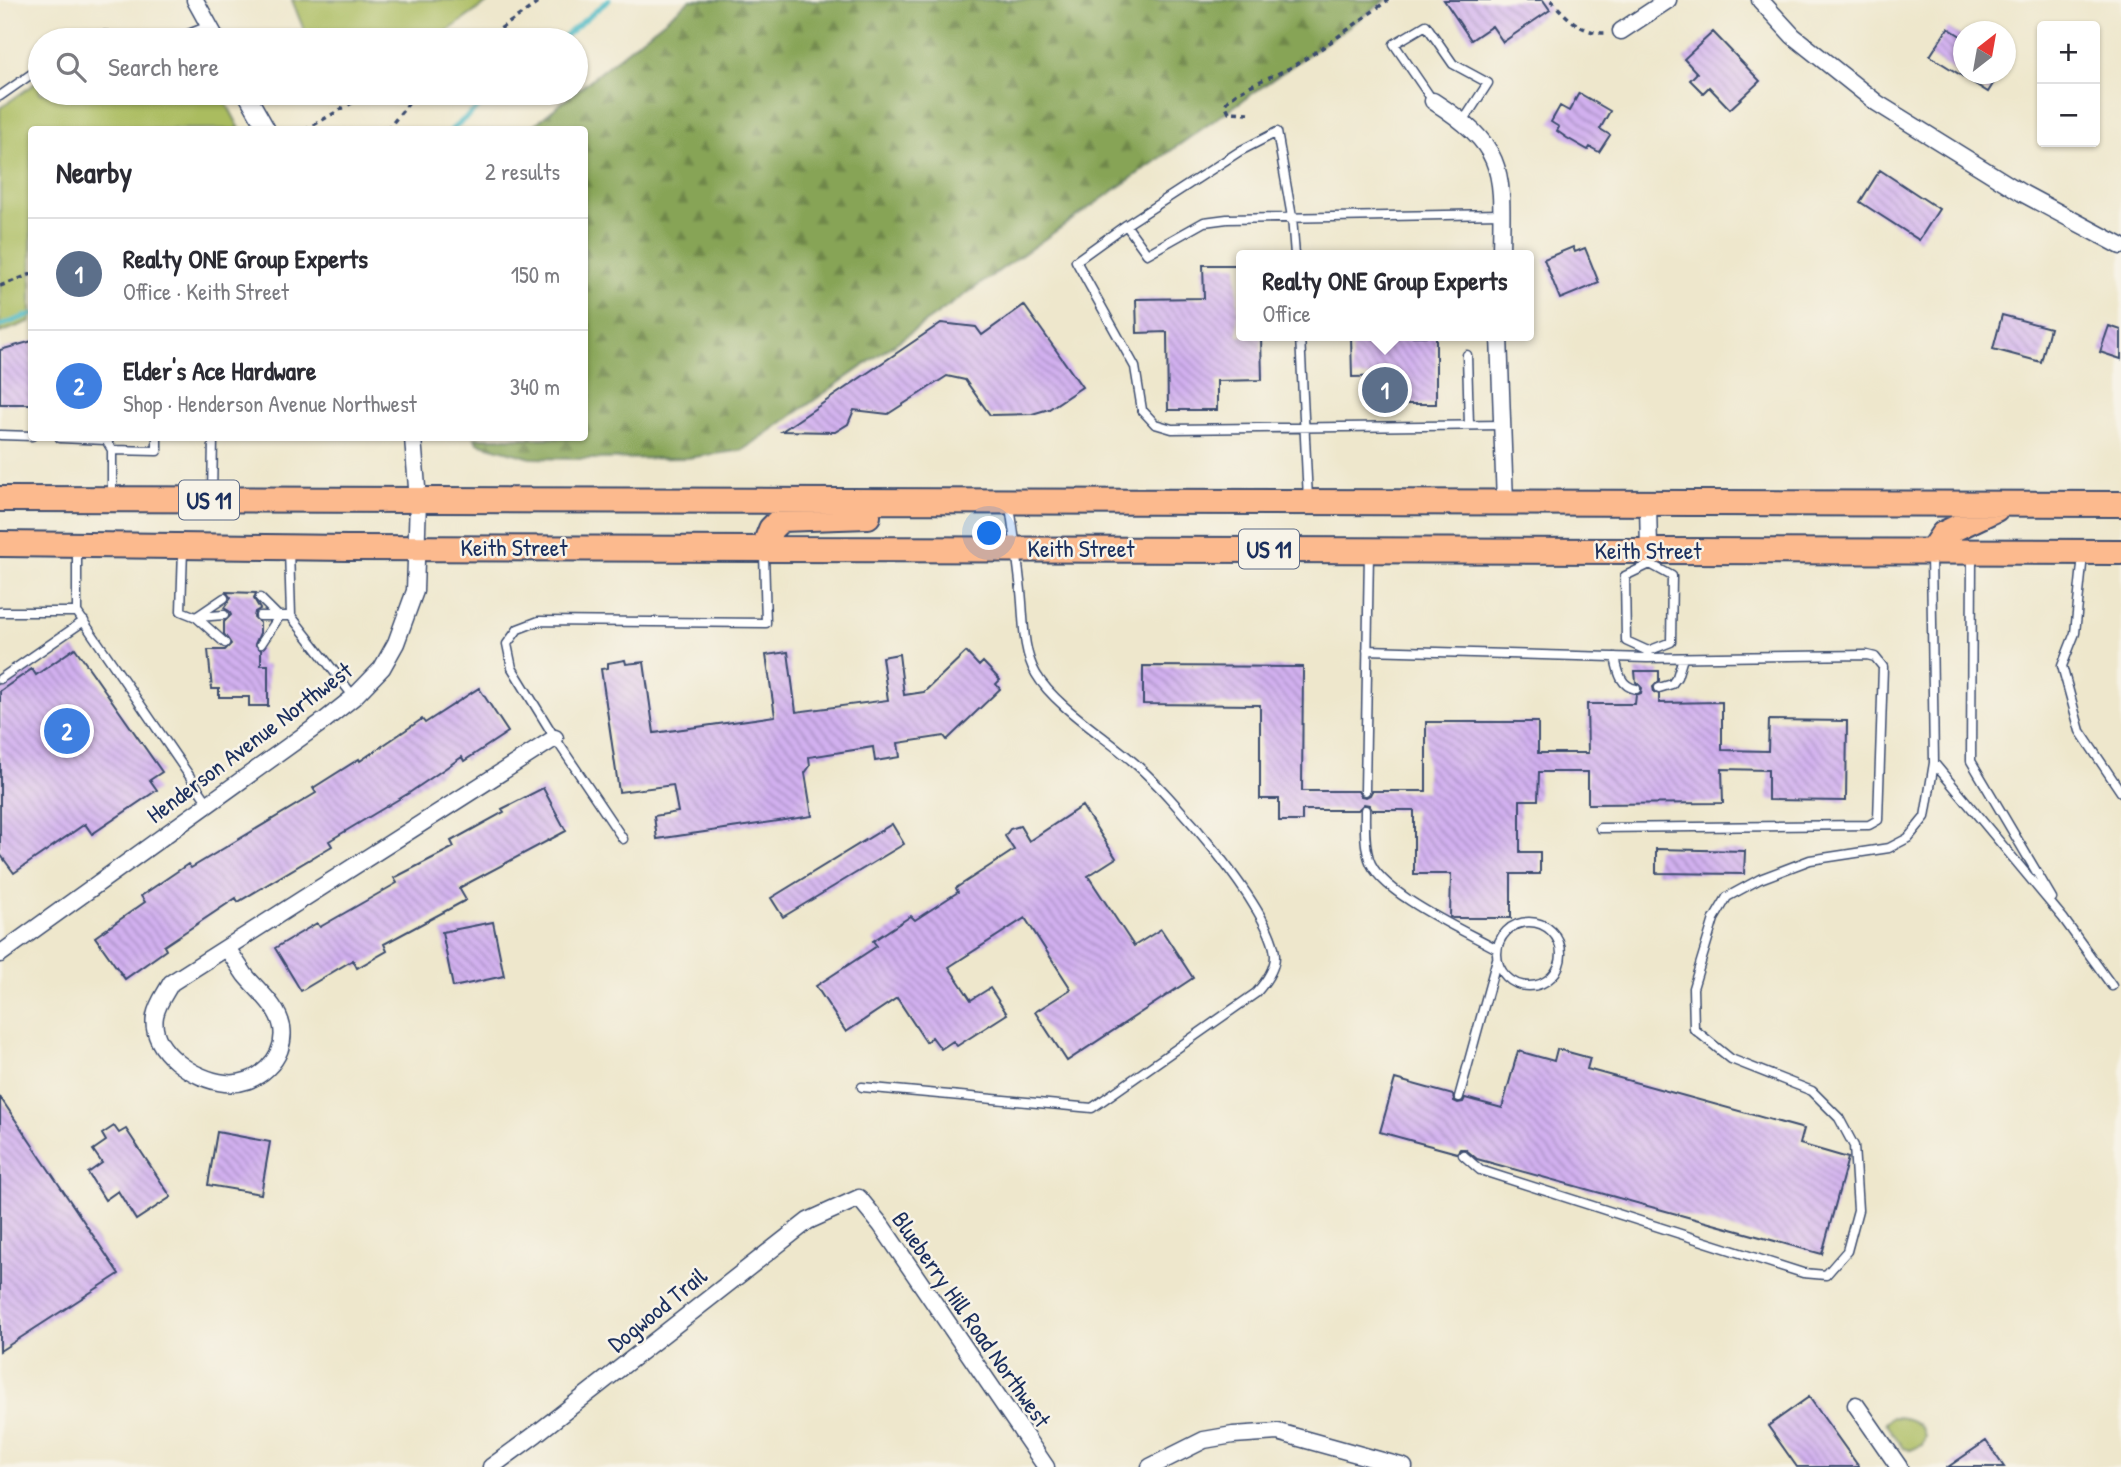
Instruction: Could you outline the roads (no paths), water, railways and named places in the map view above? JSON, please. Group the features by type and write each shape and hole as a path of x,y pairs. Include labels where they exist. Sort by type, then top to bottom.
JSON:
{"main road":[{"name":"Keith Street","path":"0,499 2121,504"},
{"path":"764,547 771,529 781,519 892,516 936,500"},
{"path":"1931,552 1942,534 2007,505"},
{"name":"Keith Street","path":"0,544 416,548 1369,549 1649,557 1972,551 2121,552"}],"street":[{"path":"195,0 210,28"},
{"path":"1621,31 1668,0"},
{"path":"1760,0 1793,36 1877,103 2022,192 2121,246"},
{"path":"1433,100 1464,120 1486,144 1496,161 1502,214 1501,250"},
{"path":"253,105 265,126"},
{"path":"1500,341 1506,503"},
{"name":"Henderson Avenue Northwest","path":"0,954 354,697 382,668 396,643 415,591 418,500 413,441"},
{"path":"1648,503 1649,557"},
{"path":"227,948 275,1012 282,1026 282,1041 279,1051 264,1072 247,1080 226,1084 204,1077 166,1055 160,1044 154,1019 159,1003 171,983 555,738"},
{"name":"Dogwood Trail","path":"491,1467 808,1221 859,1198"},
{"name":"Blueberry Hill Road Northwest","path":"859,1198 881,1225 1046,1467"},
{"path":"1856,1405 1899,1467"},
{"path":"1150,1467 1204,1440 1278,1432 1404,1467"}],"lane":[{"path":"1433,100 1394,44 1426,25 1453,64 1488,83 1464,120"},
{"path":"0,96 28,76"},
{"path":"1295,250 1292,218 1277,132 1240,151 1076,261 1135,367 1142,410 1156,424 1172,429 1503,425"},
{"path":"1126,225 1147,254 1204,222 1227,219 1502,214"},
{"path":"1300,341 1308,502"},
{"path":"1467,355 1469,425"},
{"path":"0,435 28,436"},
{"path":"107,441 112,450 112,500"},
{"path":"112,450 157,451 157,441"},
{"path":"212,441 212,500"},
{"path":"862,1087 1092,1108 1256,993 1273,964 1275,956 1269,933 1253,904 1182,809 1133,761 1054,695 1037,676 1026,644 1009,501"},
{"path":"77,545 77,612 208,803"},
{"path":"183,546 181,611 195,617 225,643"},
{"path":"289,547 291,616 354,697"},
{"path":"623,839 512,668 507,644 518,629 539,621 766,623 764,547"},
{"path":"1365,791 1369,549"},
{"path":"1972,551 1972,761 2063,918"},
{"path":"1463,1155 1480,1170 1803,1273 1826,1275 1847,1251 1858,1210 1854,1146 1839,1118 1812,1091 1731,1059 1694,1029 1693,988 1714,919 1727,897 1760,879 1810,860 1889,848 1908,838 1925,817 1934,763 1931,552"},
{"path":"2084,552 2075,633 2062,666 2080,732 2121,792"},
{"path":"1649,557 1672,576 1671,642 1647,654 1626,641 1625,576 1649,557"},
{"path":"195,617 224,598"},
{"path":"260,598 279,617"},
{"path":"0,612 77,612"},
{"path":"195,617 224,615"},
{"path":"260,616 291,616"},
{"path":"261,644 279,617"},
{"path":"0,679 83,621"},
{"path":"1367,650 1615,657 1647,654 1683,658 1867,655 1875,657 1883,667 1878,820 1869,825 1600,828"},
{"path":"1615,657 1620,677 1629,687 1636,689"},
{"path":"1659,688 1672,684 1683,658"},
{"path":"1934,763 2063,918 2112,986"},
{"path":"1365,810 1365,833 1370,861 1377,871 1401,896 1497,948"},
{"path":"1460,1097 1500,939 1516,924 1537,923 1547,927 1560,945 1559,966 1545,982 1525,986 1506,977 1497,959"}],"waterway":[{"path":"575,28 609,0"},
{"path":"456,126 481,105"},
{"path":"0,326 28,316"}],"place":[{"name":"Realty ONE Group Experts","path":"1385,390"},
{"name":"Elder's Ace Hardware","path":"67,731"}]}
